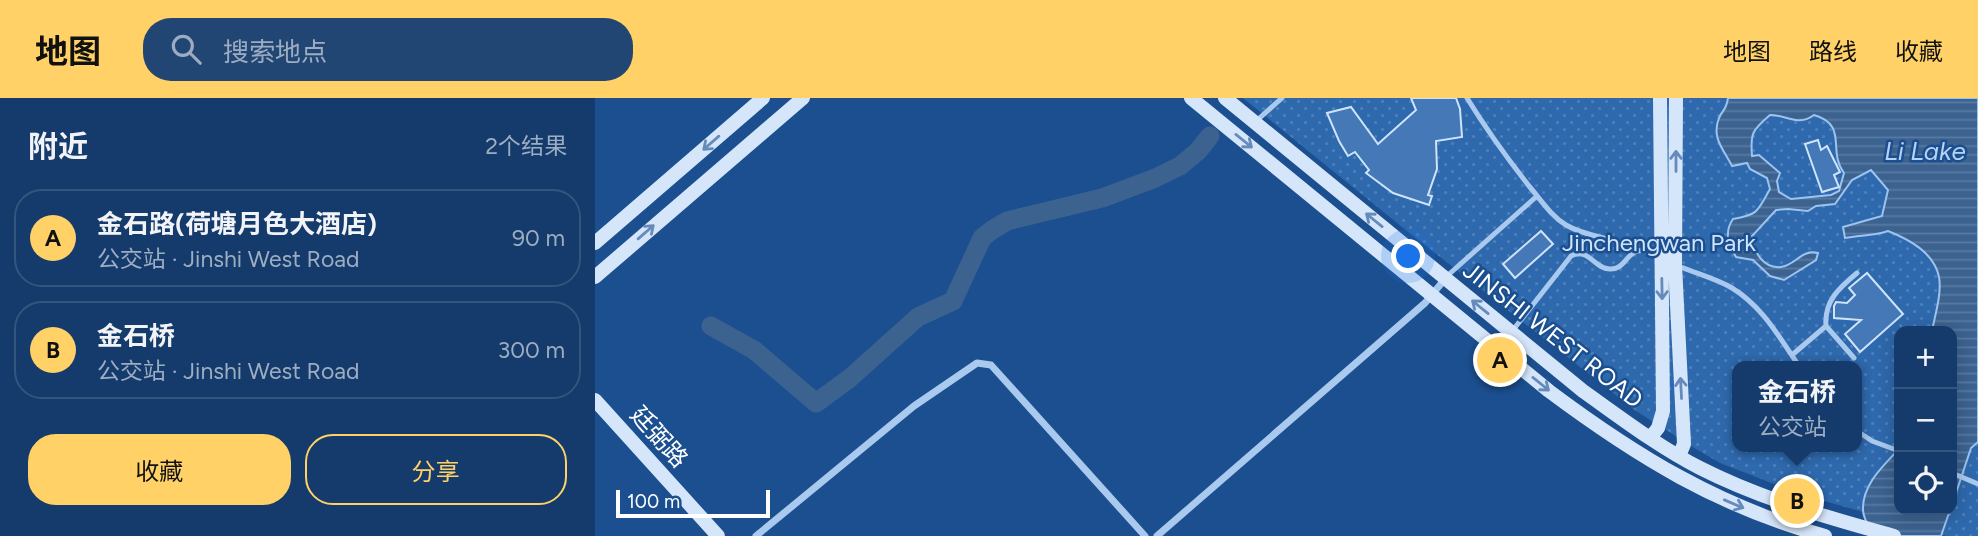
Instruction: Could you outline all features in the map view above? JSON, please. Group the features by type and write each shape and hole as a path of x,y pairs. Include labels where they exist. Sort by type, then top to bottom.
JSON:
{"main road":[{"path":"595,243 763,98"},
{"path":"595,277 803,98"},
{"name":"JINSHI WEST ROAD","path":"1191,98 1549,391 1630,449 1719,498 1786,525 1825,536"},
{"name":"JINSHI WEST ROAD","path":"1224,98 1583,391 1650,438 1699,467 1758,494 1794,508 1894,536"},
{"path":"1650,438 1658,428 1663,411 1660,98"},
{"path":"1676,98 1675,265 1684,444 1679,456"},
{"name":"廷弼路","path":"595,400 718,536"},
{"name":"廷弼路","path":"595,414 708,536"}],"street":[{"path":"1157,536 1425,303 1445,279"},
{"path":"756,536 914,406 977,363 991,365 1145,536"}],"lane":[{"path":"1255,122 1282,98"},
{"path":"1467,98 1496,145 1546,208 1564,224 1579,232 1624,242 1637,250 1649,250 1675,265 1731,287 1767,317 1795,361"},
{"path":"1445,279 1538,196"},
{"path":"1511,332 1571,256 1577,253 1586,254 1605,269 1613,270 1620,267 1627,257 1637,250"},
{"path":"1854,358 1826,326 1825,312 1836,291 1857,273"},
{"path":"1792,355 1826,326"},
{"path":"1862,435 1894,449"},
{"path":"1957,475 1978,484"}],"green space":[{"name":"Jinchengwan Park","path":"1243,98 1978,98 1978,536 1947,536 1800,494 1720,463 1636,411"}],"water":[{"name":"Li Lake","path":"1728,98 1978,98 1978,442 1971,448 1957,490 1957,326 1933,326 1940,290 1939,277 1932,260 1904,238 1888,231 1845,238 1843,227 1882,216 1888,190 1871,170 1852,180 1835,204 1816,206 1808,211 1776,210 1752,236 1757,253 1769,265 1786,266 1812,252 1818,253 1816,260 1784,280 1770,276 1753,260 1736,257 1728,238 1730,224 1733,219 1756,211 1770,189 1767,178 1750,169 1747,163 1732,166 1719,143 1717,125","holes":["1770,115 1798,120 1814,115 1825,119 1831,125 1839,165 1844,173 1839,191 1831,195 1791,199 1779,192 1777,181 1780,173 1759,155 1752,156 1752,136 1756,128"]},
{"path":"1894,454 1894,515 1948,515 1941,536 1873,536 1864,516 1864,501 1870,484"}],"building":[{"path":"1411,98 1456,98 1460,109 1462,137 1436,141 1437,169 1428,195 1432,196 1429,205 1393,193 1366,173 1369,170 1355,152 1348,156 1327,113 1351,107 1378,144 1416,110"},
{"path":"1818,140 1821,150 1827,146 1840,172 1834,175 1839,187 1822,192 1805,144"},
{"path":"1541,231 1553,244 1515,278 1503,264"},
{"path":"1867,273 1903,314 1860,352 1845,334 1861,320 1834,318 1834,306 1836,302 1847,303 1855,295 1849,288"}],"waterway":[{"path":"711,326 754,350 816,403 850,378 918,317 953,301 982,238 992,230 1007,221 1102,198 1153,179 1180,166 1198,151 1210,136"}],"place":[{"name":"金石路(荷塘月色大酒店)","path":"1500,360"},
{"name":"金石桥","path":"1797,501"}]}
